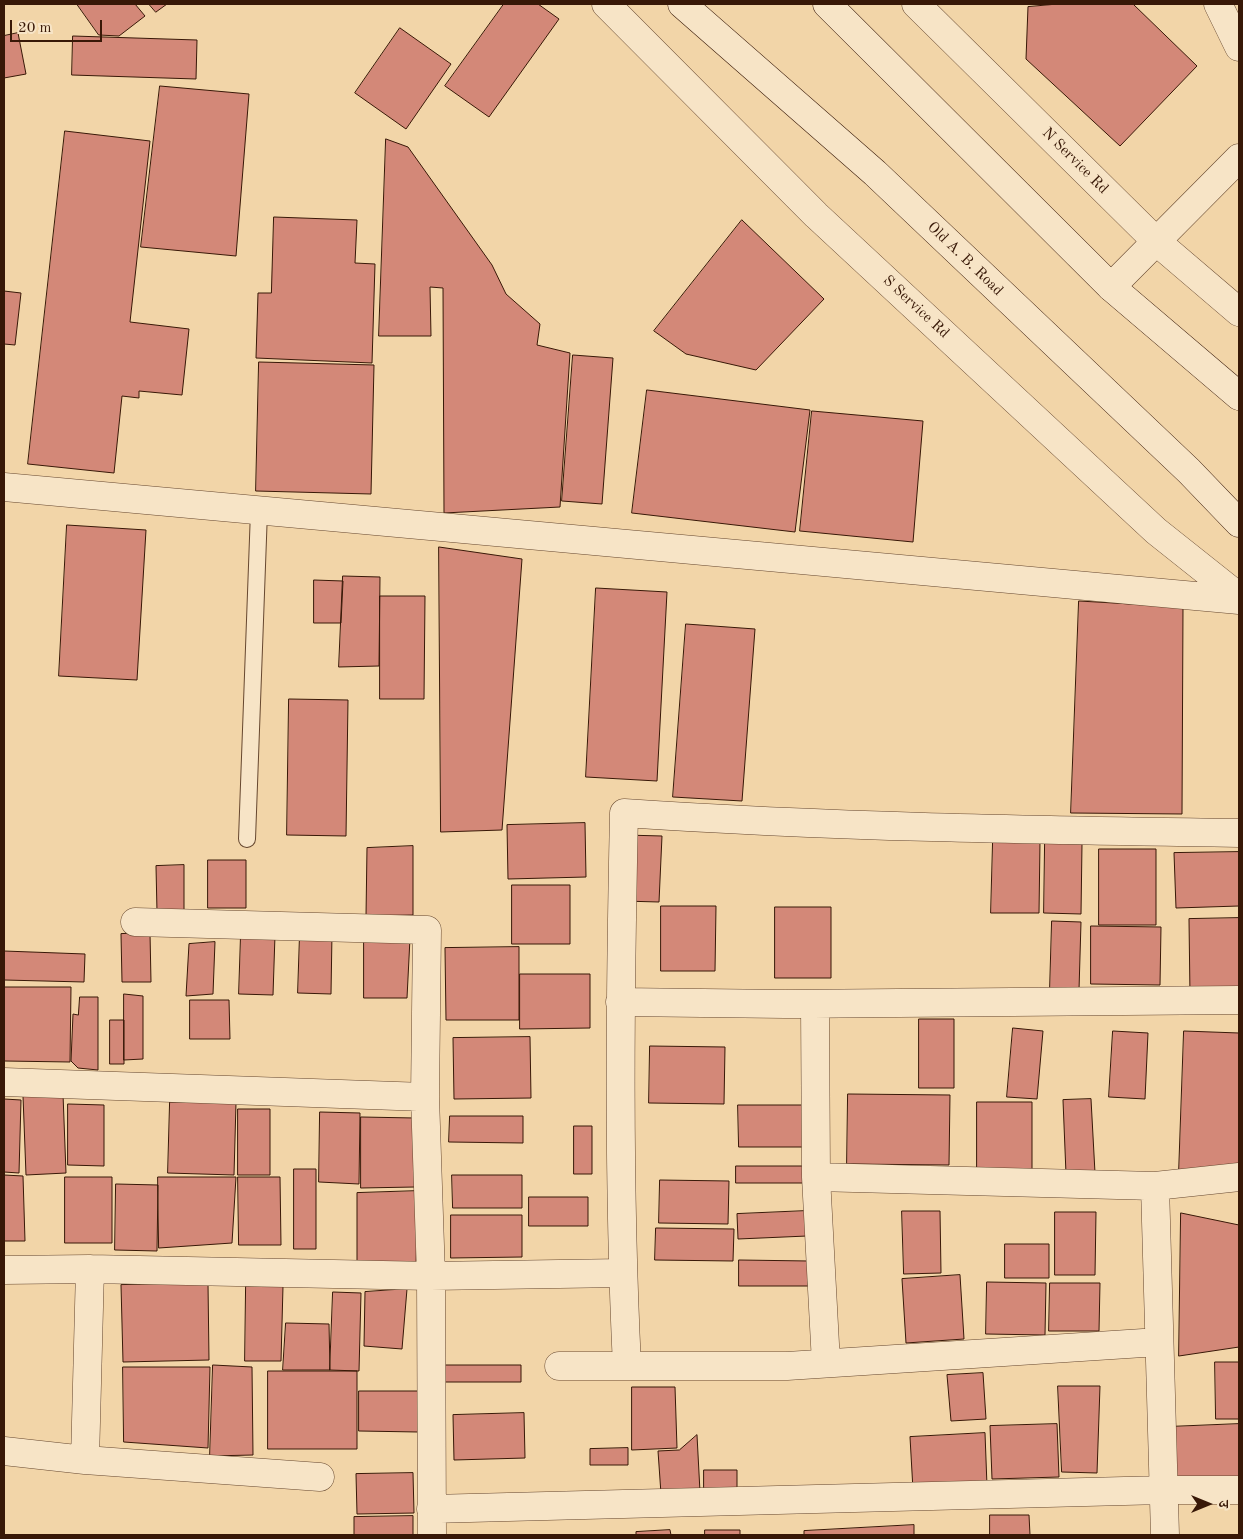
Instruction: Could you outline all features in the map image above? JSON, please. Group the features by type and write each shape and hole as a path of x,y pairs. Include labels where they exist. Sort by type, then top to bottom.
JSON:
{"street":[{"name":"S Service Rd","path":"606,4 816,215 1156,531 1239,598"},
{"name":"Old A. B. Road","path":"682,4 882,180 1189,471 1239,523"},
{"path":"827,4 1111,287 1239,396"},
{"name":"N Service Rd","path":"916,4 1157,242 1239,312"},
{"path":"1218,4 1239,46"},
{"path":"1111,287 1239,158"},
{"path":"4,487 1239,598"},
{"path":"627,1366 622,1273 620,1002 624,813 730,820 952,828 1239,833"},
{"path":"135,922 427,930 425,1097 430,1276 432,1522 1163,1490 1239,1490"},
{"path":"620,1002 815,1004 1239,1000"},
{"path":"815,1004 816,1178 826,1363"},
{"path":"4,1082 425,1097"},
{"path":"816,1178 1156,1186 1239,1178"},
{"path":"1156,1186 1158,1342 1165,1535"},
{"path":"4,1270 90,1269 430,1276 622,1273"},
{"path":"85,1460 90,1269"},
{"path":"559,1366 787,1366 1158,1342"},
{"path":"4,1450 85,1460 320,1477"}],"lane":[{"path":"247,839 259,510"}],"building":[{"path":"77,4 135,4 145,16 119,36 99,35"},
{"path":"149,4 167,4 156,12"},
{"path":"504,4 538,4 559,19 489,117 445,86"},
{"path":"1058,4 1133,4 1197,66 1120,146 1026,59 1028,7"},
{"path":"400,28 451,64 406,129 355,93"},
{"path":"18,33 26,74 4,78 4,36"},
{"path":"73,36 197,40 196,79 72,75"},
{"path":"160,86 249,94 236,256 141,247"},
{"path":"65,131 150,141 130,322 189,329 182,395 139,391 139,398 122,396 114,473 28,464"},
{"path":"386,139 408,147 492,265 506,294 540,324 537,345 570,353 560,507 444,513 443,288 430,287 431,336 379,336"},
{"path":"274,217 357,220 355,263 375,264 372,363 256,358 258,293 271,293"},
{"path":"742,220 824,299 756,370 686,354 654,331"},
{"path":"4,291 21,293 15,345 4,344"},
{"path":"573,355 613,358 602,504 562,501"},
{"path":"259,362 374,365 371,494 256,491"},
{"path":"647,390 810,410 795,532 632,513"},
{"path":"812,411 923,421 913,542 800,531"},
{"path":"67,525 146,530 137,680 59,676"},
{"path":"439,547 522,559 502,830 441,832"},
{"path":"343,576 380,577 379,666 339,667"},
{"path":"314,580 343,581 341,623 314,623"},
{"path":"596,588 667,592 657,781 586,777"},
{"path":"380,596 425,596 424,699 380,699"},
{"path":"1079,601 1183,607 1182,814 1071,813"},
{"path":"686,624 755,629 742,801 673,797"},
{"path":"289,699 348,700 346,836 287,835"},
{"path":"585,823 586,877 508,879 507,825"},
{"path":"625,835 662,836 659,902 622,901"},
{"path":"993,841 1040,842 1039,913 991,913"},
{"path":"1045,843 1082,844 1081,914 1044,913"},
{"path":"413,846 413,915 366,916 367,848"},
{"path":"1099,849 1156,849 1156,925 1099,925"},
{"path":"1239,852 1239,906 1176,908 1174,853"},
{"path":"208,860 246,860 246,908 208,908"},
{"path":"184,865 184,912 157,912 156,866"},
{"path":"512,885 570,885 570,944 512,944"},
{"path":"661,906 716,906 715,971 661,971"},
{"path":"775,907 831,907 831,978 775,978"},
{"path":"1239,918 1239,995 1190,996 1189,919"},
{"path":"1052,921 1081,922 1079,990 1050,989"},
{"path":"1091,926 1161,927 1160,985 1091,984"},
{"path":"150,933 151,982 122,982 121,934"},
{"path":"300,933 332,933 331,994 298,993"},
{"path":"241,934 275,935 273,995 239,994"},
{"path":"364,935 410,938 407,998 364,998"},
{"path":"215,942 213,994 186,996 189,944"},
{"path":"519,947 519,1020 446,1020 445,948"},
{"path":"4,951 85,954 84,982 4,980"},
{"path":"520,974 590,974 590,1028 520,1029"},
{"path":"4,987 71,987 70,1062 4,1061"},
{"path":"124,994 143,996 143,1059 124,1060"},
{"path":"80,997 98,997 98,1070 78,1068 71,1061 73,1014 78,1015"},
{"path":"190,1000 229,1000 230,1039 190,1039"},
{"path":"919,1019 954,1019 954,1088 919,1088"},
{"path":"110,1020 124,1020 124,1064 110,1064"},
{"path":"1013,1028 1043,1031 1037,1099 1007,1097"},
{"path":"1113,1031 1148,1033 1145,1099 1109,1097"},
{"path":"1184,1031 1239,1033 1239,1164 1179,1172"},
{"path":"530,1037 531,1098 454,1099 453,1038"},
{"path":"650,1046 725,1047 724,1104 649,1103"},
{"path":"63,1094 66,1173 26,1175 23,1096"},
{"path":"848,1094 950,1095 949,1165 847,1164"},
{"path":"4,1099 21,1100 19,1173 4,1172"},
{"path":"1091,1099 1095,1173 1066,1174 1063,1100"},
{"path":"170,1102 236,1103 234,1175 168,1173"},
{"path":"977,1102 1032,1102 1032,1172 977,1172"},
{"path":"68,1104 104,1105 104,1166 68,1165"},
{"path":"738,1105 804,1105 805,1147 739,1147"},
{"path":"238,1109 270,1109 270,1175 238,1175"},
{"path":"320,1112 360,1113 359,1184 319,1182"},
{"path":"450,1116 523,1116 523,1143 449,1142"},
{"path":"361,1117 415,1118 415,1187 361,1188"},
{"path":"574,1126 592,1126 592,1174 574,1174"},
{"path":"736,1166 810,1166 810,1183 736,1183"},
{"path":"294,1169 316,1169 316,1249 294,1249"},
{"path":"4,1175 23,1176 25,1241 4,1241"},
{"path":"452,1175 522,1175 522,1208 453,1208"},
{"path":"65,1177 112,1177 112,1243 65,1243"},
{"path":"158,1177 236,1177 232,1243 159,1248"},
{"path":"238,1177 280,1177 281,1245 239,1245"},
{"path":"660,1180 729,1181 728,1224 659,1223"},
{"path":"116,1184 158,1185 157,1251 115,1250"},
{"path":"418,1191 416,1266 357,1266 357,1193"},
{"path":"529,1197 588,1197 588,1226 529,1226"},
{"path":"806,1211 807,1236 738,1239 737,1214"},
{"path":"902,1211 940,1211 941,1273 904,1274"},
{"path":"1055,1212 1096,1212 1095,1275 1055,1275"},
{"path":"1181,1213 1239,1225 1239,1347 1179,1356"},
{"path":"451,1215 522,1215 522,1257 451,1258"},
{"path":"656,1228 734,1229 733,1261 655,1260"},
{"path":"1005,1244 1049,1244 1049,1278 1005,1278"},
{"path":"739,1260 809,1261 808,1286 739,1286"},
{"path":"960,1275 964,1339 906,1343 902,1279"},
{"path":"987,1282 1046,1283 1045,1335 986,1334"},
{"path":"208,1283 209,1360 123,1362 121,1285"},
{"path":"1050,1283 1100,1283 1099,1331 1049,1331"},
{"path":"246,1286 283,1286 281,1361 245,1361"},
{"path":"407,1289 402,1349 364,1346 365,1292"},
{"path":"333,1292 361,1293 359,1371 330,1370"},
{"path":"286,1323 329,1324 330,1370 283,1370"},
{"path":"1215,1362 1239,1362 1239,1419 1216,1419"},
{"path":"213,1365 252,1367 253,1455 210,1456"},
{"path":"442,1365 521,1365 521,1382 442,1382"},
{"path":"123,1367 210,1367 208,1448 124,1442"},
{"path":"268,1371 357,1371 357,1449 268,1449"},
{"path":"983,1373 986,1419 951,1421 947,1375"},
{"path":"1058,1386 1100,1386 1097,1473 1062,1472"},
{"path":"632,1387 675,1387 677,1448 632,1450"},
{"path":"359,1391 418,1391 418,1432 359,1431"},
{"path":"524,1413 525,1458 454,1460 453,1415"},
{"path":"1057,1424 1059,1477 992,1479 990,1426"},
{"path":"1239,1424 1239,1478 1169,1480 1167,1427"},
{"path":"985,1433 987,1486 913,1490 910,1437"},
{"path":"697,1435 700,1492 661,1494 658,1451 679,1450"},
{"path":"628,1448 628,1465 590,1465 590,1449"},
{"path":"704,1470 737,1470 737,1489 704,1489"},
{"path":"413,1473 414,1513 357,1514 356,1474"},
{"path":"990,1515 1029,1515 1030,1535 990,1535"},
{"path":"413,1516 413,1535 354,1535 354,1517"},
{"path":"914,1525 914,1535 804,1535 804,1531"},
{"path":"670,1530 671,1535 636,1535 636,1532"},
{"path":"705,1530 740,1530 740,1535 705,1535"}]}
